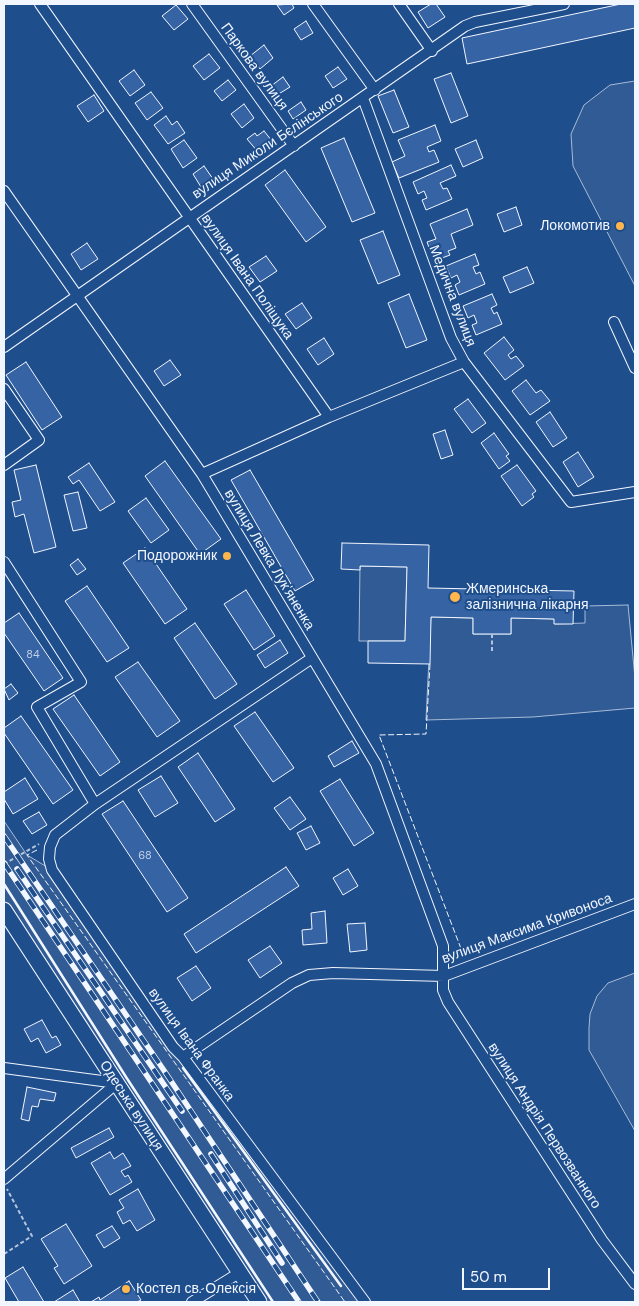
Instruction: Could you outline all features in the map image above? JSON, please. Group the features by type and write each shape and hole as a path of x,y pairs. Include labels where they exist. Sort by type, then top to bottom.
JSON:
{"main road":[{"name":"Одеська вулиця","path":"4,910 259,1302"}],"street":[{"name":"вулиця Івана Поліщука","path":"40,4 329,417"},
{"name":"Паркова вулиця","path":"192,4 294,146"},
{"path":"313,4 375,90"},
{"path":"399,4 432,51"},
{"name":"вулиця Миколи Бєлінського","path":"4,347 188,217 432,51 465,26 475,22 564,4"},
{"name":"Медична вулиця","path":"363,98 451,338 464,362 571,502 635,492"},
{"name":"вулиця Левка Лук'яненка","path":"4,191 202,474 376,764 441,937 445,952 444,976"},
{"path":"614,322 635,368"},
{"path":"202,474 329,417 464,362"},
{"path":"4,389 39,440 4,465"},
{"path":"4,562 81,682 37,707 95,804"},
{"path":"55,835 95,804 312,658"},
{"name":"вулиця Івана Франка","path":"55,835 50,847 49,859 52,870 173,1047 183,1056 365,1302"},
{"name":"вулиця Максима Кривоноса","path":"183,1056 292,983 309,975 333,973 444,976 635,904"},
{"name":"вулиця Андрія Первозванного","path":"444,976 444,990 448,1002 602,1240 635,1284"},
{"path":"4,1068 117,1083"},
{"path":"4,1181 117,1083"},
{"path":"192,1302 239,1273"}],"path":[{"path":"492,634 492,651"},
{"path":"4,864 55,835"},
{"path":"4,1181 32,1236 4,1254"}],"shaded area":[{"name":"Локомотив","path":"635,81 635,286 573,166 571,134 584,105 610,85"},
{"path":"360,566 407,567 405,641 359,641"},
{"path":"628,605 635,678 635,708 533,717 426,720 431,617 473,618 473,634 511,634 511,618 554,619 555,624 585,623 585,606"},
{"path":"4,821 27,855 52,870 360,1302 259,1302 4,910"},
{"path":"635,973 635,1131 589,1050 589,1028 590,1014 597,996 608,983"}],"building":[{"path":"292,4 294,8 284,15 277,5"},
{"path":"431,4 436,4 445,17 428,28 418,12"},
{"path":"621,4 635,4 635,28 467,64 462,38"},
{"path":"176,5 188,19 174,30 162,16"},
{"path":"306,21 313,33 301,40 294,29"},
{"path":"264,45 273,58 260,69 250,56"},
{"path":"209,54 220,68 204,80 193,66"},
{"path":"338,67 347,79 333,88 325,76"},
{"path":"134,70 145,85 130,96 119,81"},
{"path":"451,73 468,116 451,123 434,79"},
{"path":"283,77 290,87 277,95 271,86"},
{"path":"228,80 236,90 222,101 214,91"},
{"path":"394,90 409,127 393,133 378,96"},
{"path":"151,92 163,108 147,120 135,103"},
{"path":"94,95 104,111 88,122 77,106"},
{"path":"301,102 306,110 293,119 288,111"},
{"path":"244,104 254,118 242,128 231,114"},
{"path":"166,116 172,125 177,121 185,133 168,144 154,125"},
{"path":"435,125 441,141 427,147 429,152 434,150 439,162 399,178 392,162 405,156 398,140"},
{"path":"264,131 272,141 258,152 247,139 255,133 257,136"},
{"path":"344,138 375,213 352,222 321,148"},
{"path":"184,140 197,158 183,168 171,149"},
{"path":"476,140 483,158 463,167 455,149"},
{"path":"451,165 456,176 440,183 443,189 447,188 452,199 426,210 422,200 427,198 424,191 418,194 413,182"},
{"path":"204,166 213,179 201,187 193,174"},
{"path":"285,170 326,227 306,242 265,185"},
{"path":"516,207 522,225 504,232 497,214"},
{"path":"467,209 473,225 451,234 456,248 448,251 450,255 434,261 427,242 436,239 430,224"},
{"path":"383,231 400,275 378,284 360,240"},
{"path":"87,243 98,259 81,270 71,254"},
{"path":"475,254 479,265 473,267 476,274 480,272 485,284 459,295 455,285 460,282 457,275 451,278 446,266"},
{"path":"266,256 277,271 260,282 249,267"},
{"path":"527,267 534,283 510,293 503,277"},
{"path":"409,294 427,340 406,348 388,303"},
{"path":"492,294 497,305 491,308 494,314 497,312 502,324 476,335 472,325 477,323 474,315 468,318 463,306"},
{"path":"302,303 312,318 296,329 285,314"},
{"path":"504,337 514,350 508,355 511,359 516,356 524,366 505,380 484,353"},
{"path":"324,338 334,354 318,365 307,349"},
{"path":"170,360 181,375 164,386 154,371"},
{"path":"26,362 62,417 42,430 6,375"},
{"path":"526,380 536,393 541,390 550,401 530,415 512,391"},
{"path":"468,399 486,423 472,433 454,409"},
{"path":"550,412 567,438 553,447 536,422"},
{"path":"445,430 453,455 441,459 433,434"},
{"path":"494,433 509,454 506,456 510,461 499,469 481,443"},
{"path":"578,452 594,477 578,487 563,462"},
{"path":"165,461 221,539 200,554 145,476"},
{"path":"89,463 115,502 100,511 79,480 73,484 68,477"},
{"path":"36,465 56,547 34,553 24,514 15,517 12,502 21,500 14,470"},
{"path":"517,465 536,491 532,494 534,497 522,506 501,476"},
{"path":"250,470 314,580 295,591 231,480"},
{"path":"78,492 87,528 73,531 64,495"},
{"path":"146,498 169,530 151,543 128,511"},
{"path":"342,543 429,545 428,588 574,591 573,624 554,624 554,619 511,618 511,634 473,634 473,618 431,617 430,664 368,663 368,641 405,641 407,567 360,566 360,570 341,569"},
{"path":"145,548 187,609 165,624 123,563"},
{"path":"78,559 86,569 77,575 70,565"},
{"path":"87,586 129,648 107,662 65,601"},
{"path":"246,590 275,636 254,650 224,604"},
{"path":"19,613 63,678 44,691 4,633 4,623"},
{"path":"195,623 237,684 215,699 174,638"},
{"path":"280,640 288,653 265,668 257,655"},
{"path":"138,662 180,721 157,737 115,677"},
{"path":"11,684 18,693 9,700 4,689"},
{"path":"74,695 120,762 100,776 53,709"},
{"path":"255,712 294,768 273,782 234,726"},
{"path":"21,716 73,790 53,804 4,733 4,728"},
{"path":"352,741 359,753 334,767 328,756"},
{"path":"198,753 235,809 215,822 178,767"},
{"path":"161,776 178,803 155,817 138,790"},
{"path":"25,778 38,799 13,814 4,799 4,792"},
{"path":"340,779 374,833 354,846 320,791"},
{"path":"290,797 306,819 290,830 274,808"},
{"path":"123,801 188,898 167,912 102,814"},
{"path":"39,812 47,825 32,834 23,821"},
{"path":"311,826 320,843 306,850 297,833"},
{"path":"286,867 299,886 196,953 184,934"},
{"path":"348,869 358,886 343,895 333,878"},
{"path":"325,911 327,943 303,945 302,930 312,929 311,913"},
{"path":"365,923 367,950 350,952 347,924"},
{"path":"270,946 282,963 260,978 248,960"},
{"path":"196,966 211,988 192,1001 177,978"},
{"path":"42,1020 52,1038 56,1036 61,1045 46,1053 38,1038 31,1042 24,1029"},
{"path":"27,1087 56,1093 54,1101 40,1099 38,1107 32,1106 29,1121 21,1119"},
{"path":"109,1128 114,1137 76,1158 71,1148"},
{"path":"110,1152 114,1159 123,1153 131,1166 121,1171 125,1177 128,1175 132,1182 110,1195 91,1163"},
{"path":"138,1189 155,1220 137,1231 130,1220 123,1224 117,1212 124,1208 119,1200"},
{"path":"66,1224 92,1266 64,1284 54,1268 58,1266 41,1239"},
{"path":"112,1226 120,1238 104,1248 96,1235"},
{"path":"23,1267 44,1302 19,1302 5,1278"},
{"name":"Костел св. Олексія","path":"129,1281 141,1300 137,1302 91,1302 99,1297 100,1300"},
{"path":"73,1290 80,1302 54,1302"}],"railway":[{"path":"4,836 163,1069 318,1302"},
{"path":"4,863 299,1302"},
{"path":"17,869 182,1111"},
{"path":"211,1154 282,1263"}],"fence":[{"path":"430,664 426,734 379,735 465,959"},
{"path":"37,850 27,855 345,1302"}],"wall":[{"path":"4,884 126,1077 273,1302"},
{"path":"183,1068 341,1286"}],"place":[{"name":"Локомотив","path":"620,226"},
{"name":"Подорожник","path":"227,556"},
{"name":"Жмеринська залізнична лікарня","path":"455,597"},
{"name":"Костел св. Олексія","path":"126,1289"}]}
